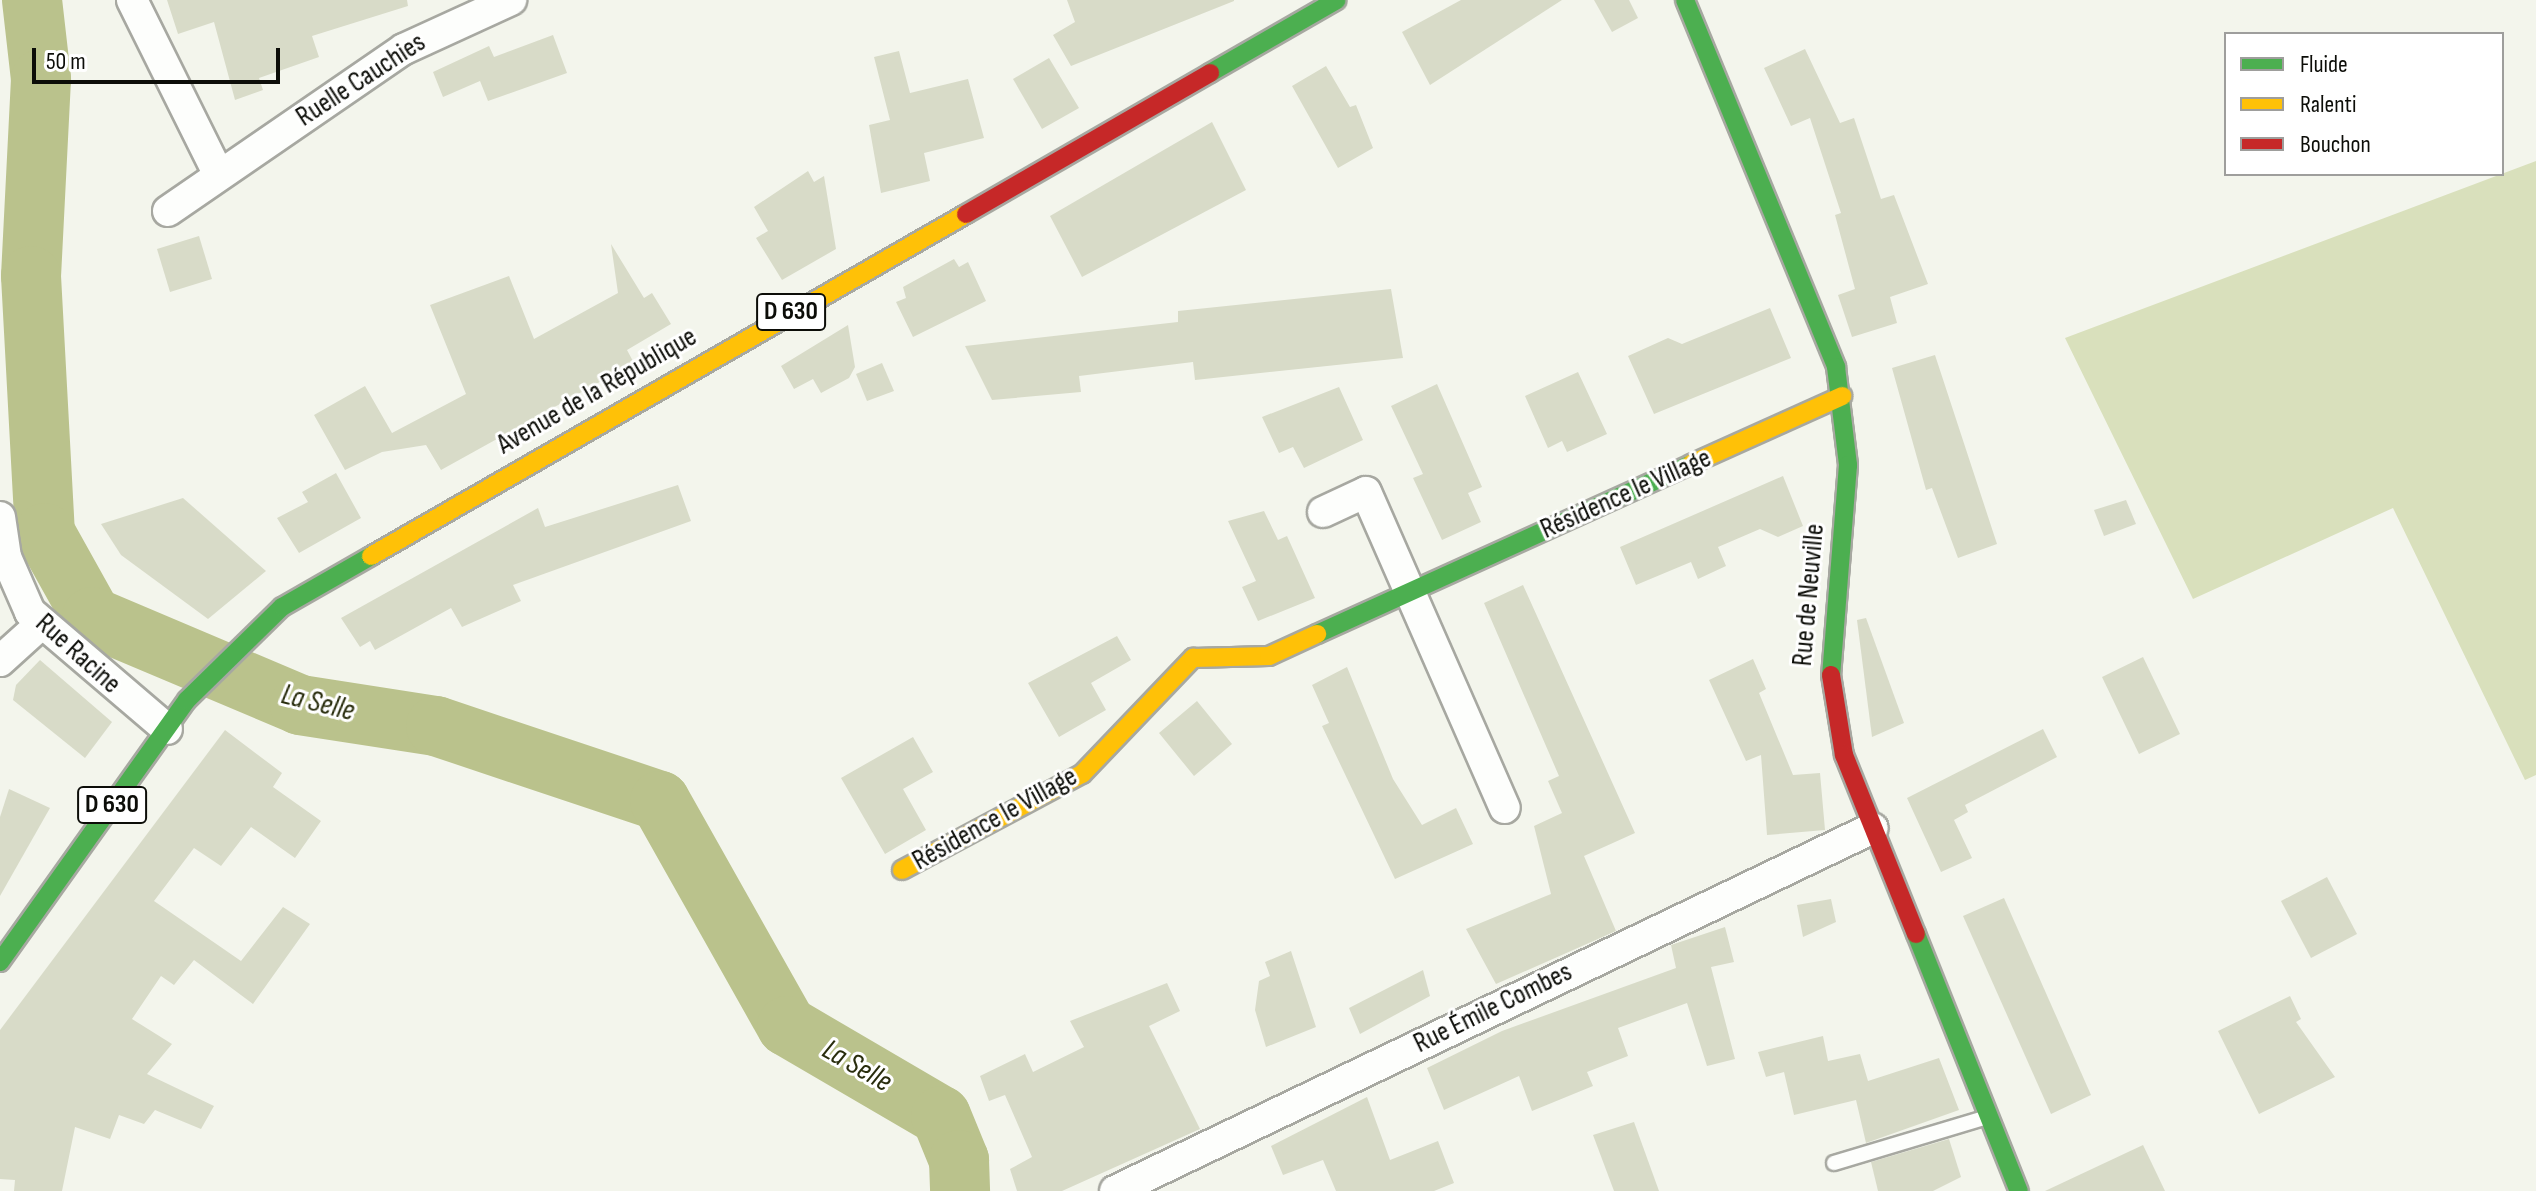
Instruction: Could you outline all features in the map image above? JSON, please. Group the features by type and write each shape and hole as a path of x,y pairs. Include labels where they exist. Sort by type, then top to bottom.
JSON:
{"street":[{"path":"132,0 219,175"},
{"name":"Ruelle Cauchies","path":"168,211 423,38 511,0"},
{"name":"Avenue de la République","path":"0,962 187,700 250,633 300,594 1337,0"},
{"name":"Rue de Neuville","path":"1685,0 1811,294 1842,396 1848,465 1829,684 1844,755 2019,1191"},
{"name":"Résidence le Village","path":"902,870 1071,782 1193,658 1269,656 1842,396"},
{"path":"1323,512 1366,492 1505,808"},
{"name":"Rue Racine","path":"0,517 13,576 41,624 167,729"},
{"path":"0,661 41,624"},
{"name":"Rue Émile Combes","path":"1115,1191 1873,828"}],"lane":[{"path":"1834,1163 1988,1117"}],"green space":[{"path":"2536,161 2536,775 2525,780 2393,508 2193,599 2065,338 2496,176 2504,176 2504,173"}],"building":[{"path":"167,0 407,0 408,6 312,36 319,57 259,78 263,90 235,100 214,22 178,34"},
{"path":"1067,0 1234,1 1071,66 1053,35 1075,22"},
{"path":"1461,0 1562,0 1430,85 1402,32"},
{"path":"1594,0 1629,0 1638,18 1612,32"},
{"path":"553,35 567,73 488,101 480,81 443,97 433,72 489,46 494,57"},
{"path":"1805,49 1840,123 1854,118 1881,199 1894,195 1928,284 1890,297 1897,323 1852,337 1838,295 1855,289 1835,215 1841,213 1810,118 1791,126 1764,68"},
{"path":"899,51 910,93 968,79 984,138 924,153 930,181 881,193 869,125 890,120 874,57"},
{"path":"1049,58 1079,108 1042,129 1013,79"},
{"path":"1326,66 1350,107 1356,105 1373,148 1338,168 1292,86"},
{"path":"1212,122 1246,190 1082,277 1050,216"},
{"path":"808,171 814,182 824,176 836,249 782,280 756,238 768,231 754,207"},
{"path":"199,236 212,279 170,292 157,249"},
{"path":"611,244 644,298 652,293 671,324 627,350 634,363 441,470 426,445 382,452 345,470 314,415 365,386 392,433 466,394 430,305 509,276 534,339 618,293"},
{"path":"954,259 959,267 968,262 986,301 913,337 896,302 906,298 903,287"},
{"path":"1391,289 1403,358 1195,380 1193,362 1079,376 1081,392 992,400 965,346 1178,322 1178,311"},
{"path":"1770,308 1791,358 1654,414 1628,356 1668,338 1682,344"},
{"path":"848,325 855,367 849,378 821,393 813,379 794,389 781,366"},
{"path":"1935,355 1997,544 1958,558 1932,488 1926,490 1892,368"},
{"path":"882,363 894,391 867,401 856,374"},
{"path":"1578,372 1607,434 1567,452 1562,441 1548,448 1525,396"},
{"path":"1437,384 1482,487 1468,493 1481,522 1442,540 1413,478 1423,474 1391,406"},
{"path":"1339,387 1363,440 1304,468 1293,447 1279,453 1262,417"},
{"path":"336,473 361,518 299,553 277,518 308,502 302,492"},
{"path":"1783,476 1803,526 1778,537 1760,529 1718,547 1726,566 1698,579 1691,562 1636,585 1620,547"},
{"path":"678,485 691,521 513,585 521,601 462,627 451,608 375,650 370,641 360,647 341,618 538,508 545,527"},
{"path":"183,498 266,571 208,619 121,555 101,524"},
{"path":"2126,500 2136,524 2104,536 2094,510"},
{"path":"1264,511 1278,540 1287,536 1315,598 1258,621 1242,587 1256,581 1228,521"},
{"path":"1523,585 1635,833 1584,856 1616,931 1496,984 1466,929 1551,894 1534,826 1562,813 1548,781 1559,776 1484,603"},
{"path":"1866,618 1904,723 1872,737 1857,620"},
{"path":"1117,636 1131,660 1091,683 1106,710 1059,737 1028,683"},
{"path":"2143,657 2180,734 2139,754 2102,677"},
{"path":"1753,659 1766,689 1759,693 1793,775 1820,773 1825,830 1767,835 1761,755 1746,761 1709,680"},
{"path":"40,660 112,722 85,758 13,700 16,685"},
{"path":"1347,667 1393,779 1422,825 1456,808 1473,844 1395,879 1322,726 1329,723 1312,685"},
{"path":"1197,701 1232,744 1194,776 1159,733"},
{"path":"2043,729 2057,757 1965,805 1968,812 1954,820 1972,858 1941,872 1907,798"},
{"path":"225,730 282,773 273,787 321,821 295,858 251,827 221,866 194,848 154,901 241,961 283,907 310,924 253,1004 194,960 174,985 161,976 132,1019 172,1044 147,1074 214,1106 201,1129 155,1110 144,1124 119,1115 110,1139 75,1127 62,1191 14,1191 15,1180 0,1179 0,1030"},
{"path":"913,737 933,772 903,789 926,830 885,854 841,778"},
{"path":"9,789 50,808 0,896 0,817"},
{"path":"2327,877 2357,934 2311,958 2281,901"},
{"path":"2004,898 2091,1095 2051,1114 1963,916"},
{"path":"1831,899 1836,922 1803,937 1797,905"},
{"path":"1725,927 1734,962 1711,967 1735,1059 1707,1066 1687,1003 1618,1028 1628,1056 1587,1072 1593,1086 1532,1111 1519,1076 1444,1110 1427,1068 1502,1031 1676,968 1671,945"},
{"path":"1291,951 1316,1027 1266,1047 1255,1010 1259,981 1270,976 1265,962"},
{"path":"1423,970 1430,996 1360,1034 1349,1008"},
{"path":"1167,983 1180,1011 1149,1026 1200,1129 1062,1191 1017,1191 1010,1169 1032,1157 1005,1095 989,1101 980,1076 1025,1054 1033,1072 1084,1047 1070,1021"},
{"path":"2290,996 2301,1019 2296,1022 2335,1077 2259,1114 2218,1031"},
{"path":"1823,1036 1828,1061 1860,1054 1868,1081 1939,1058 1959,1110 1866,1143 1856,1100 1794,1115 1784,1072 1766,1077 1758,1052"},
{"path":"1367,1097 1390,1160 1438,1141 1454,1183 1434,1191 1336,1191 1323,1160 1283,1175 1271,1146"},
{"path":"1634,1122 1659,1191 1614,1191 1593,1135"},
{"path":"1949,1139 1961,1177 1933,1191 1878,1191 1871,1162"},
{"path":"2143,1145 2165,1191 2045,1191"}],"waterway":[{"name":"La Selle","path":"32,0 41,79 31,276 45,533 92,617 300,705 436,726 660,801 787,1026 941,1116 959,1160 960,1191"}],"traffic: fast":[{"path":"1210,73 1337,0"},
{"path":"1685,0 1836,367 1848,465 1831,675"},
{"path":"1317,634 1691,464"},
{"path":"0,962 187,700 282,607 371,556"},
{"path":"1916,934 2019,1191"}],"traffic: slow":[{"path":"371,556 966,214"},
{"path":"1691,464 1842,396"},
{"path":"902,870 1082,774 1193,658 1269,656 1317,634"}],"traffic: jam":[{"path":"966,214 1210,73"},
{"path":"1831,675 1844,755 1916,934"}]}
